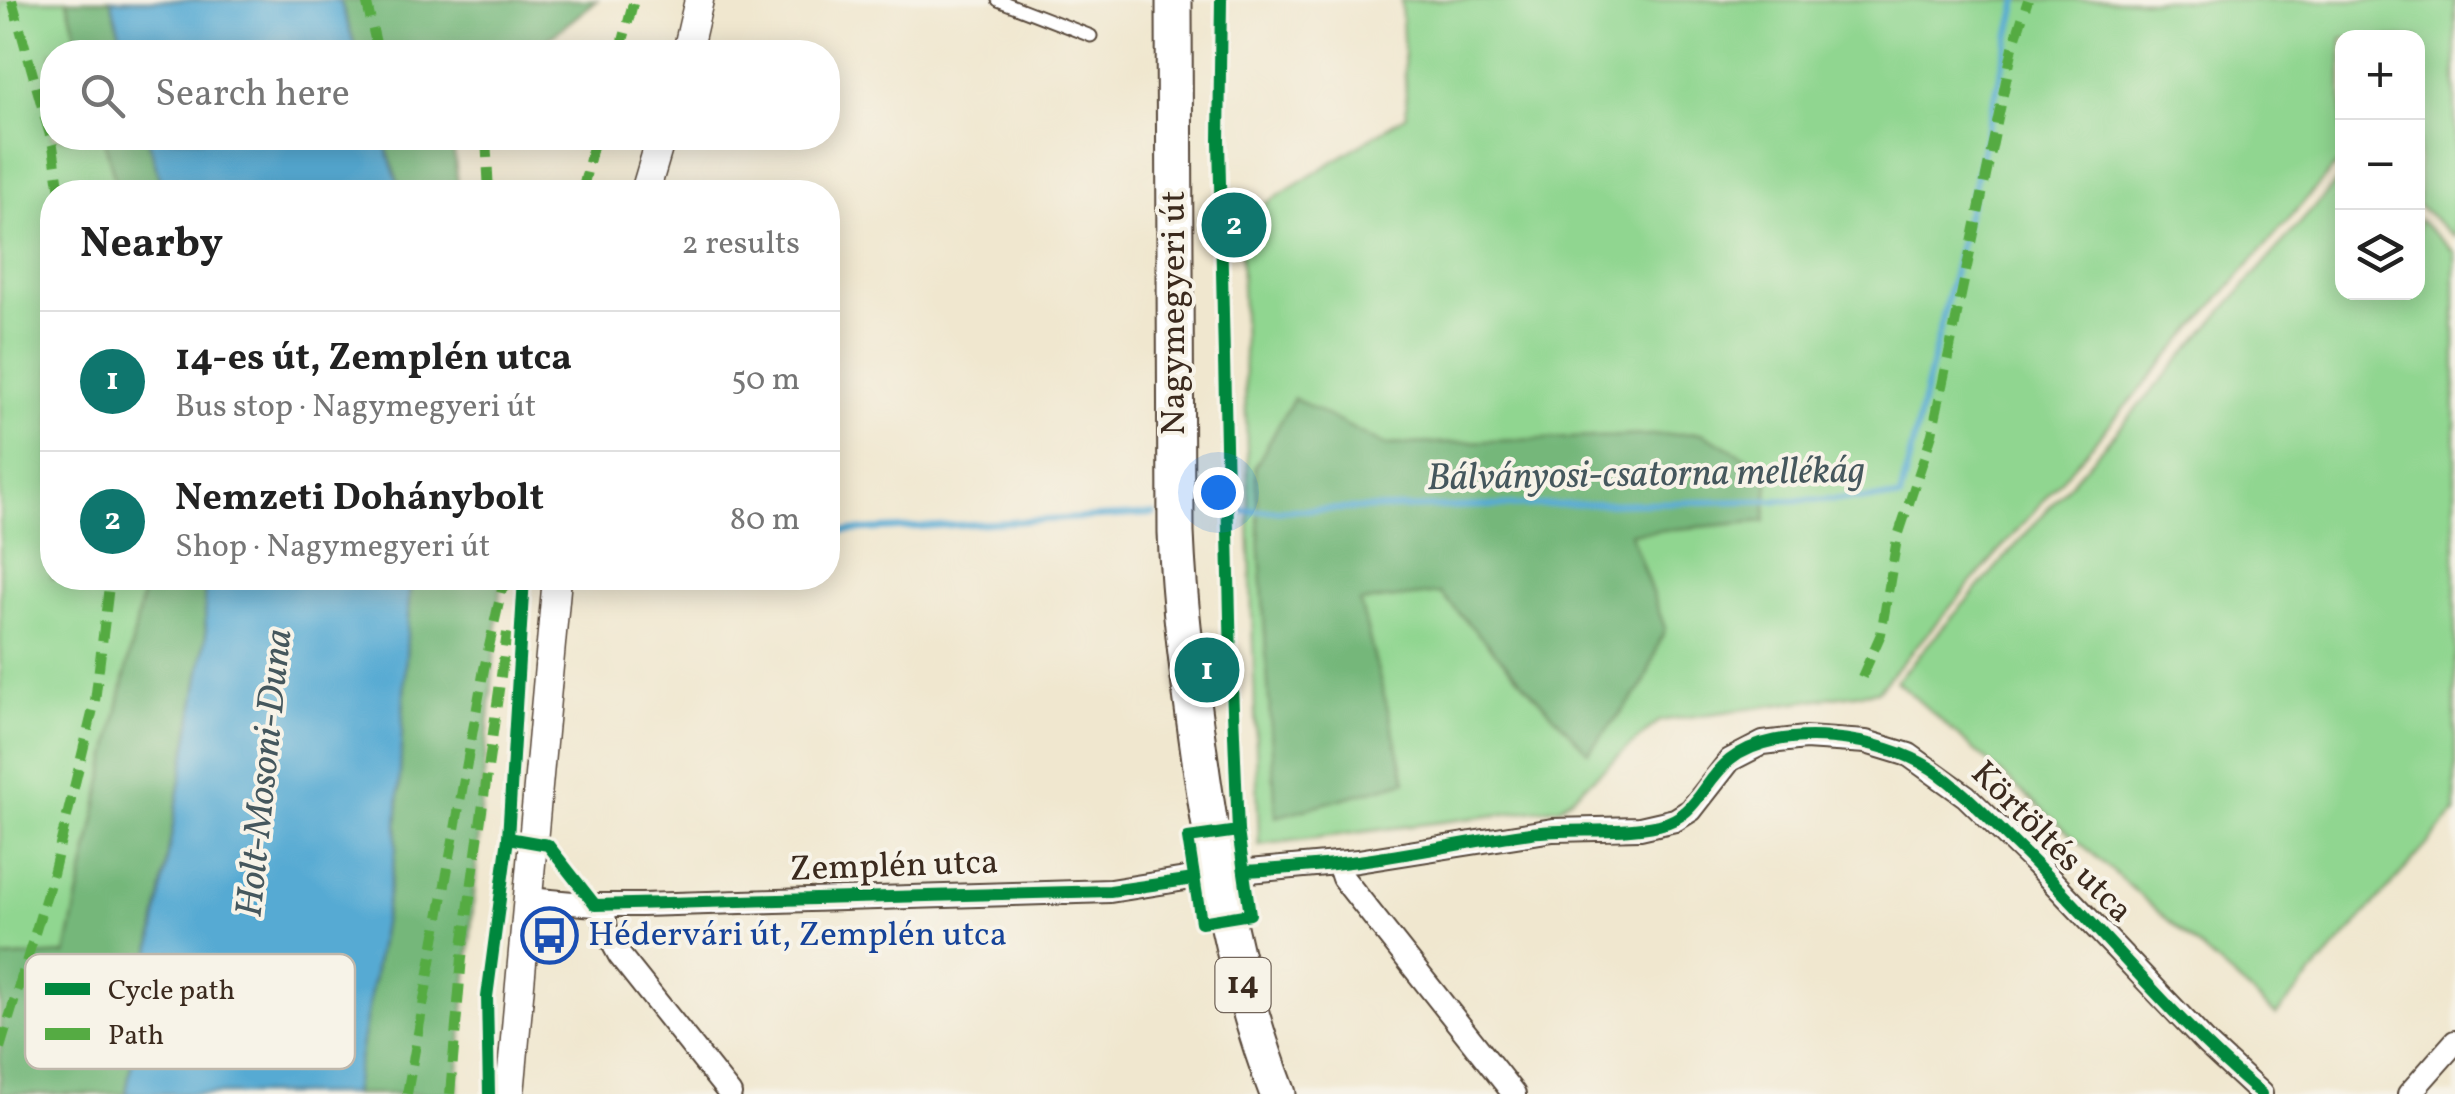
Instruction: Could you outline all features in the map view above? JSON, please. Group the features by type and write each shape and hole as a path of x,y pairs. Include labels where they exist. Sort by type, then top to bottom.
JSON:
{"main road":[{"name":"Nagymegyeri út","path":"1174,0 1180,611 1217,874 1245,994 1278,1094"}],"street":[{"path":"691,40 699,0"},
{"path":"649,180 657,150"},
{"path":"510,1094 556,590"},
{"name":"Körtöltés utca","path":"1217,874 1338,863 1553,830 1621,830 1658,825 1691,810 1730,760 1763,743 1806,738 1880,745 1909,755 1966,796 2207,1044 2261,1094"},
{"path":"1338,863 1343,878 1514,1094"},
{"name":"Zemplén utca","path":"528,898 603,906 1110,891 1217,874"},
{"path":"603,906 612,944 730,1094"},
{"path":"2409,1094 2455,1042"}],"lane":[{"path":"998,0 1090,36"}],"green space":[{"path":"0,0 67,0 78,40 40,40 40,150 107,150 115,180 40,180 40,590 142,590 142,596 66,954 0,958"},
{"path":"67,0 111,0 122,40 78,40"},
{"path":"340,0 597,0 547,40 353,40"},
{"path":"1401,0 2455,0 2455,237 2425,211 2425,30 2335,30 2335,166 1877,691 1659,721 1560,807 1259,845 1240,220 1407,115"},
{"path":"107,150 151,150 160,180 115,180"},
{"path":"387,150 454,150 457,180 397,180"},
{"path":"2335,184 2335,300 2425,300 2425,225 2455,252 2455,813 2276,1015 1896,681"},
{"path":"1294,398 1384,445 1702,433 1769,470 1765,521 1630,533 1665,628 1643,686 1588,752 1440,593 1360,602 1406,781 1276,817 1255,467"},
{"path":"142,590 204,590 206,637 151,954 66,954"},
{"path":"409,590 500,590 457,1094 353,1094 396,850"},
{"path":"25,956 25,1069 130,1069 126,1094 0,1094 0,958"}],"water":[{"path":"111,0 340,0 353,40 122,40"},
{"path":"151,150 387,150 397,180 160,180"},
{"name":"Holt-Mosoni-Duna","path":"204,590 409,590 396,850 353,1094 126,1094 130,1069 355,1069 355,954 151,954 206,637"}],"waterway":[{"name":"Bálványosi-csatorna mellékág","path":"1242,511 1900,498 2018,0"},
{"name":"Bálványosi-csatorna mellékág","path":"840,531 1154,514"}],"marked path":[{"path":"12,0 40,100"},
{"path":"366,0 375,40"},
{"path":"623,40 634,0"},
{"path":"1862,677 1881,634 1897,539 1932,434 2013,47 2028,0"},
{"path":"54,150 58,180"},
{"path":"487,150 488,180"},
{"path":"585,180 592,150"},
{"path":"29,954 53,874 95,701 109,590"},
{"path":"407,1094 502,590"},
{"path":"450,1094 463,946 507,633"},
{"path":"0,1048 25,966"}],"cycle path":[{"path":"1221,0 1219,140 1231,662 1238,831 1250,914 1201,922 1188,838 1238,831"},
{"path":"489,1094 487,997 508,838 523,590"},
{"path":"1245,871 1358,861 1531,833 1659,825 1683,814 1730,760 1751,748 1803,737 1859,742 1911,758 1965,795 2197,1035 2261,1094"},
{"path":"508,838 548,845 595,905 1110,891 1194,879"}],"place":[{"name":"Nemzeti Dohánybolt","path":"1234,225"},
{"name":"14-es út, Zemplén utca","path":"1207,670"},
{"name":"Hédervári út, Zemplén utca","path":"549,936"}]}
